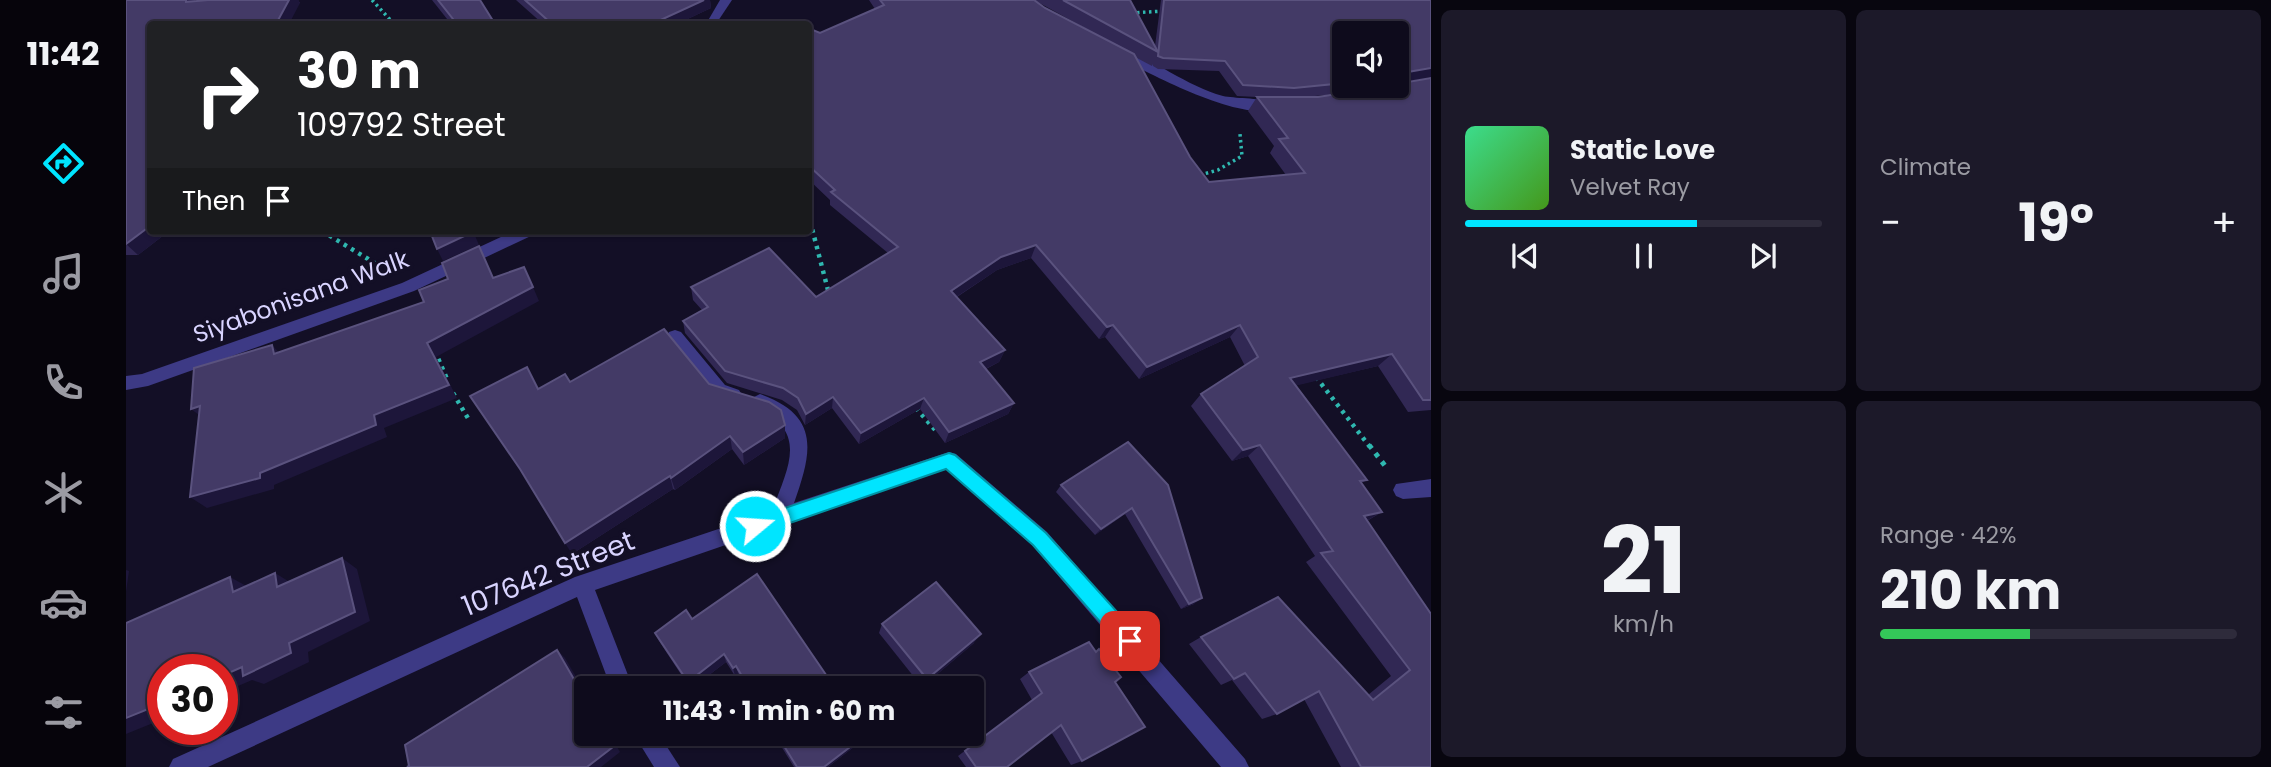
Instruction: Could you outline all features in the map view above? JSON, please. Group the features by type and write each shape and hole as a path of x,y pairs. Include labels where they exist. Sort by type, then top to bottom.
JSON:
{"street":[{"path":"713,21 726,0"},
{"path":"1105,46 1205,94 1239,103 1265,106 1289,104"},
{"name":"Siyabonisana Walk","path":"126,383 142,381 408,287 519,235"},
{"path":"675,337 719,391 775,407 790,417 801,456 779,518"},
{"path":"949,460 1040,539 1237,767"},
{"name":"107642 Street","path":"181,767 582,584 949,460"},
{"path":"1403,489 1431,488"},
{"path":"582,584 617,676"},
{"path":"653,746 668,767"}],"path":[{"path":"372,0 391,21"},
{"path":"1130,13 1169,10"},
{"path":"1196,176 1218,170 1242,156 1239,103"},
{"path":"812,230 825,284 835,306"},
{"path":"329,235 408,287"},
{"path":"432,344 452,391 470,420"},
{"path":"1314,375 1403,489"},
{"path":"908,400 936,430 949,460"}],"building":[{"path":"126,0 289,0 278,21 147,21 147,228 126,244"},
{"path":"438,0 480,0 493,21 455,21"},
{"path":"525,0 704,0 658,21 549,21"},
{"path":"880,0 1034,0 1134,54 1190,157 1209,182 1305,173 1279,139 1288,138 1257,97 1332,95 1332,98 1409,98 1409,82 1431,78 1431,400 1423,400 1392,354 1290,378 1367,480 1360,481 1382,512 1364,516 1431,614 1431,767 1361,767 1319,691 1277,714 1245,673 1234,679 1201,637 1278,597 1373,700 1410,670 1321,553 1333,551 1260,445 1243,450 1201,394 1258,357 1240,325 1147,367 1113,325 1107,327 1036,245 1001,257 951,291 1005,350 980,362 1014,403 949,432 924,398 861,433 833,397 806,414 798,398 783,388 725,371 683,321 708,307 691,287 769,248 816,297 898,247 831,192 835,190 812,169 812,30 820,33 884,5"},
{"path":"1063,0 1130,0 1158,52"},
{"path":"1164,0 1431,0 1431,68 1409,72 1409,21 1332,21 1332,84 1294,88 1243,85 1225,61 1158,56"},
{"path":"432,235 467,235 437,249"},
{"path":"479,246 493,278 524,267 533,287 427,343 449,385 374,415 376,425 260,473 260,478 190,497 200,406 191,409 194,368 272,345 274,354 424,302 419,290 448,279 442,263"},
{"path":"664,329 709,384 769,402 781,410 785,425 743,452 730,436 671,478 670,476 565,543 520,469 470,396 527,367 538,389 565,374 570,382"},
{"path":"1128,442 1168,485 1202,598 1189,604 1132,508 1101,529 1061,485"},
{"path":"342,558 355,612 289,643 291,653 243,676 242,667 238,669 238,654 147,654 147,709 126,718 126,623 230,577 233,592 275,573 277,587"},
{"path":"757,574 827,676 742,676 724,654 696,676 684,676 655,633 686,610 692,619"},
{"path":"936,582 981,634 931,676 925,676 882,624"},
{"path":"1089,642 1096,652 1099,649 1121,677 1115,682 1145,727 1082,761 1061,725 1007,767 976,767 965,751 972,746 984,746 984,737 1042,693 1029,672"},
{"path":"557,650 574,679 574,746 613,747 587,767 407,767 405,745"},
{"path":"784,746 851,746 824,767 797,767"}],"route":[{"path":"755,526 949,460 1040,539 1130,641"}]}
